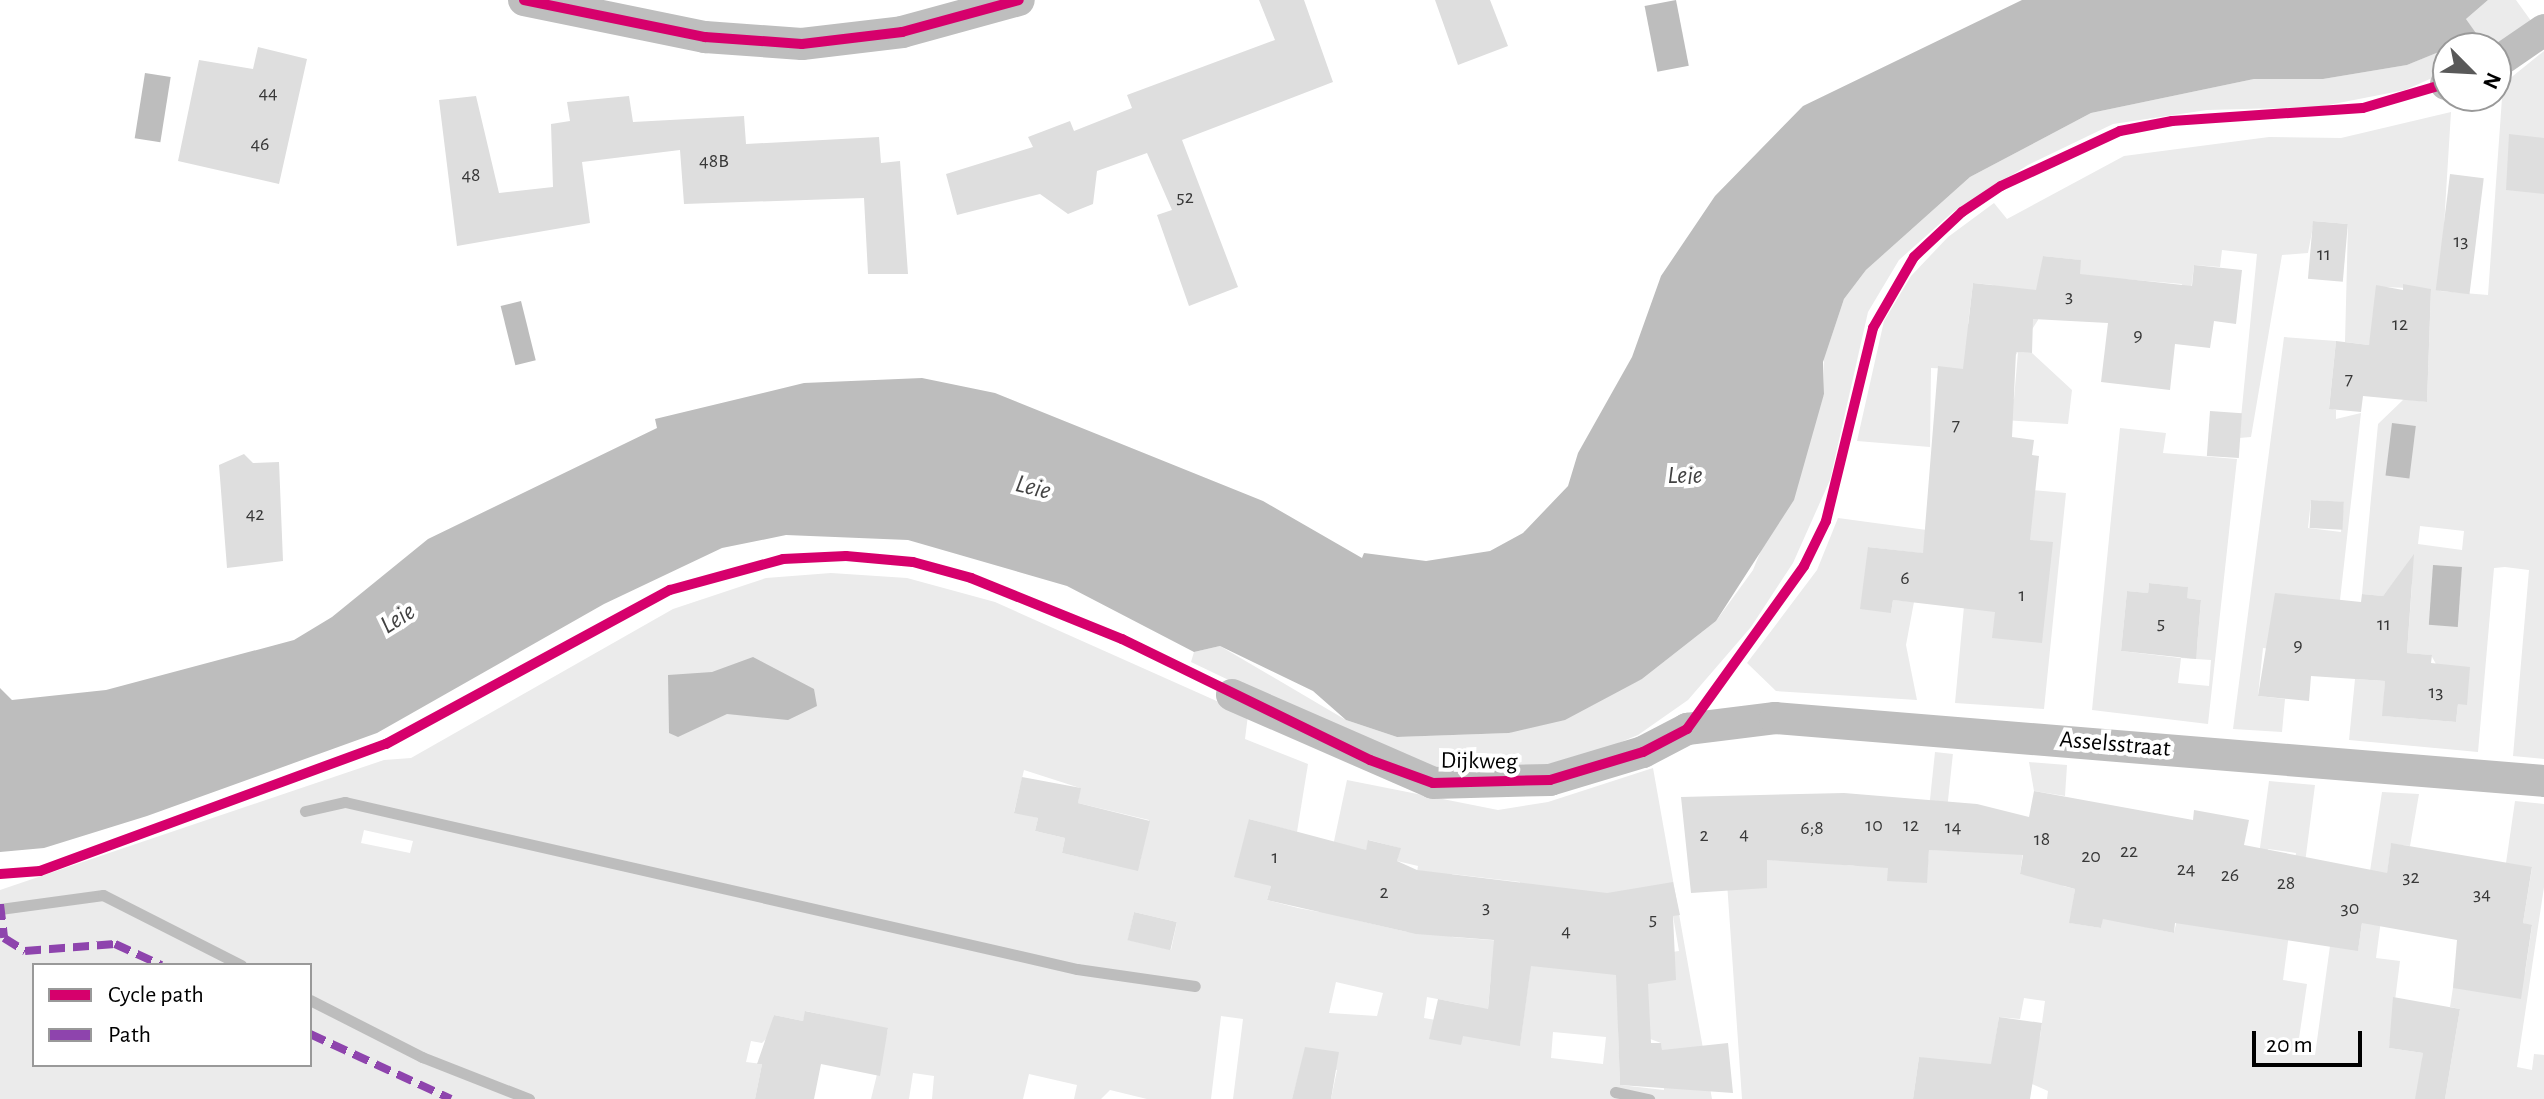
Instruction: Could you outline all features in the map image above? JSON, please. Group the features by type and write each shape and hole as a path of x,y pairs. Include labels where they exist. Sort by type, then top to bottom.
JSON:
{"street":[{"path":"524,0 610,8 705,37 802,44 902,32 1019,0"},
{"path":"2512,52 2544,30"},
{"name":"Dijkweg","path":"1232,695 1433,783 1492,786 1550,780 1643,752 1687,729"},
{"name":"Asselsstraat","path":"1687,729 1775,718 2544,781"}],"shaded area":[{"path":"2488,0 2516,0 2534,25 2512,38 2512,32 2474,32 2466,19"},
{"path":"2544,51 2544,759 2513,756 2529,570 2505,567 2494,568 2478,752 2349,740 2355,679 2385,681 2383,716 2456,722 2458,704 2431,655 2407,653 2412,584 2393,583 2383,596 2362,594 2378,424 2404,399 2427,402 2431,289 2384,287 2369,345 2345,342 2348,224 2314,221 2308,253 2282,255 2251,437 2239,438 2257,254 2222,250 2220,267 2194,265 2190,299 2181,298 2182,284 2123,279 2119,316 2080,288 2080,260 2043,256 2038,320 1988,399 2014,399 2018,352 2032,353 2072,390 2068,424 2004,420 1999,487 2066,493 2044,709 1955,703 1964,606 1947,556 1868,547 1891,613 1893,600 1914,602 1906,645 1917,700 1776,691 1747,663 1817,570 1838,518 1971,536 1979,370 1931,368 1930,447 1857,441 1884,321 1911,276 1948,237 1994,203 2007,219 2124,156 2269,137 2341,138 2451,112 2440,291 2488,295 2501,112 2512,112 2512,77","holes":["1973,283 1993,285 1989,326 1968,324","2420,526 2464,531 2462,550 2418,544"]},
{"path":"2432,55 2432,78 2405,90 2318,107 2207,110 2113,124 2028,165 1953,212 1899,260 1868,312 1830,480 1793,563 1751,627 1688,700 1638,735 1580,759 1505,775 1435,768 1339,733 1191,662 1194,652 1220,646 1346,720 1397,737 1509,733 1642,679 1716,621 1753,570 1824,394 1824,358 1844,299 1866,270 1970,177 2091,113 2254,79 2323,79 2407,65"},
{"path":"2284,337 2336,341 2329,408 2336,410 2336,419 2361,413 2339,609 2282,650 2263,648 2258,696 2285,699 2282,732 2233,729","holes":["2311,500 2344,502 2341,532 2308,528"]},
{"path":"2120,428 2166,433 2163,453 2237,459 2208,724 2092,710","holes":["2149,583 2187,587 2187,598 2201,600 2197,647 2180,658 2121,651 2127,591 2148,593","2181,658 2211,660 2209,686 2178,683"]},
{"path":"831,573 907,578 995,602 1248,715 1245,739 1308,764 1297,832 1249,819 1271,886 1267,900 1319,912 1347,780 1498,810 1548,802 1653,768 1712,1099 1331,1099 1337,1070 1302,1062 1292,1099 1233,1099 1243,1019 1221,1016 1211,1099 1147,1099 1110,1090 1101,1099 1074,1099 1077,1085 1029,1074 1023,1099 932,1099 934,1076 913,1073 909,1099 871,1099 888,1029 806,1011 803,1021 774,1015 769,1036 762,1043 751,1041 746,1062 762,1064 755,1099 0,1099 0,890 384,760 411,758 673,609 766,578","holes":["1024,770 1080,788 1078,803 1149,820 1140,862 1108,855 1105,863 1062,853 1065,838 1035,831 1038,818 1014,812","364,830 413,841 410,853 361,843","1369,840 1400,848 1397,861 1418,866 1407,932 1347,918","1452,874 1520,882 1515,942 1452,937","1630,901 1673,916 1679,951 1639,957","1134,912 1177,922 1171,950 1128,940","1505,966 1530,970 1520,1045 1485,1040 1491,975","1336,982 1383,993 1377,1016 1329,1013","1427,997 1469,1005 1465,1025 1424,1018","1618,1027 1661,1043 1664,1090 1620,1085","1553,1032 1606,1037 1603,1064 1551,1058"]},
{"path":"1935,752 1953,754 1948,803 1930,801"},
{"path":"2029,762 2067,765 2065,796 2034,791"},
{"path":"2269,781 2315,785 2305,863 2295,861 2296,853 2268,849 2260,901 2289,934 2283,980 2307,984 2297,1052 2315,1055 2330,946 2358,950 2382,792 2419,794 2410,846 2391,844 2376,958 2400,961 2389,1048 2423,1053 2418,1099 2047,1099 2048,1091 2032,1084 1919,1057 1913,1099 1742,1099 1726,868 1767,888 1767,855 1853,866 1888,861 1926,883 1929,850 2023,852 2020,874 2050,879 2073,826 2063,886 2075,889 2070,923 2101,928 2108,888 2150,928 2174,933 2185,882 2256,877","holes":["2024,998 2045,1001 2040,1037 1994,1049 1999,1017 2020,1019"]},
{"path":"2515,801 2544,804 2544,887 2517,1067 2532,1070 2534,1054 2544,1055 2544,1099 2445,1099 2460,1009 2450,1007 2457,961 2525,973 2532,926 2523,923 2532,868 2506,863"}],"water":[{"path":"1676,0 1689,66 1657,72 1645,6"},
{"name":"Leie","path":"2022,0 2488,0 2466,19 2475,32 2432,32 2432,55 2407,65 2323,79 2254,79 2091,113 1970,177 1866,270 1844,299 1823,362 1824,394 1794,500 1716,621 1642,679 1565,720 1509,733 1397,737 1346,720 1313,691 1220,646 1194,652 1067,586 908,540 786,535 722,548 604,604 377,733 147,816 44,848 0,852 0,688 12,700 106,690 294,640 332,617 428,539 657,428 655,419 804,383 922,378 995,393 1263,501 1362,558 1364,553 1426,561 1490,551 1523,533 1568,486 1578,453 1632,357 1661,276 1715,196 1803,106"},
{"path":"145,73 171,77 160,142 135,138"},
{"path":"521,301 536,360 515,365 501,306"},
{"path":"2392,423 2416,426 2409,479 2386,476"},
{"path":"2433,565 2462,567 2458,627 2429,625"},
{"path":"753,657 814,689 817,706 788,720 727,714 678,737 669,733 668,675 712,672"}],"building":[{"path":"1259,0 1304,0 1333,82 1182,140 1238,287 1189,306 1157,215 1172,210 1147,153 1097,171 1093,204 1068,214 1040,194 957,215 946,174 1033,147 1028,137 1070,121 1074,131 1132,108 1127,95 1275,40"},
{"path":"1435,0 1490,0 1508,46 1458,65"},
{"path":"258,47 307,59 279,184 178,161 199,60 253,69"},
{"path":"476,96 499,193 553,187 551,124 570,121 567,102 629,96 633,122 744,116 746,144 879,137 881,163 900,161 908,274 868,274 864,198 684,204 680,150 582,162 590,223 457,246 439,100"},
{"path":"2509,134 2544,138 2544,194 2506,190"},
{"path":"2450,174 2484,178 2469,294 2436,290"},
{"path":"2313,221 2348,224 2343,282 2308,279"},
{"path":"2043,256 2081,260 2080,274 2192,286 2194,265 2242,270 2236,324 2214,321 2210,348 2175,344 2170,390 2101,382 2108,323 2033,319 2032,353 2016,352 2012,437 2034,440 2032,455 2039,456 2030,540 2053,542 2042,643 1992,638 1995,612 1893,600 1891,613 1860,609 1868,547 1923,553 1938,366 1963,369 1973,283 2036,290"},
{"path":"2403,284 2431,289 2427,402 2363,396 2361,412 2329,409 2336,341 2369,345 2376,285 2403,290"},
{"path":"2210,411 2242,413 2239,458 2207,456"},
{"path":"244,454 253,463 279,462 283,561 227,568 219,465"},
{"path":"2311,500 2344,502 2342,530 2310,528"},
{"path":"2414,554 2407,653 2432,655 2431,663 2470,667 2467,705 2458,704 2456,722 2382,716 2385,681 2311,676 2309,701 2258,696 2275,593 2361,602 2362,594 2383,596"},
{"path":"2149,583 2188,587 2187,598 2201,600 2196,659 2121,651 2127,591 2148,593"},
{"path":"1022,777 1081,788 1078,803 1150,821 1138,871 1062,853 1065,838 1035,831 1038,818 1014,813"},
{"path":"2034,791 2193,820 2194,810 2249,820 2244,845 2387,873 2391,843 2532,867 2523,923 2532,925 2521,999 2453,988 2457,940 2362,923 2358,951 2175,923 2174,933 2103,919 2101,928 2069,923 2075,889 2020,874 2023,855 1929,850 1927,883 1887,881 1888,868 1767,860 1767,888 1691,893 1681,797 1844,793 1977,804 2029,817"},
{"path":"1249,819 1366,850 1368,840 1401,848 1397,861 1417,870 1607,893 1673,882 1680,915 1673,916 1676,980 1648,984 1651,1043 1661,1043 1662,1050 1728,1043 1733,1093 1620,1085 1616,975 1531,966 1520,1046 1463,1036 1461,1045 1429,1039 1438,999 1488,1009 1494,940 1416,934 1267,900 1271,886 1234,877"},
{"path":"1134,912 1177,922 1170,950 1127,940"},
{"path":"2393,997 2460,1009 2445,1099 2415,1099 2423,1053 2389,1048"},
{"path":"805,1011 888,1028 880,1076 821,1064 814,1099 755,1099 762,1064 757,1064 774,1015 803,1021"},
{"path":"1999,1017 2042,1023 2030,1099 1913,1099 1919,1057 1991,1064"},
{"path":"1305,1047 1339,1052 1331,1099 1292,1099"}],"waterway":[{"path":"305,811 345,802 1077,969 1195,986"},
{"path":"0,909 103,895 237,963"},
{"path":"312,1001 422,1057 529,1099"},
{"path":"1615,1092 1649,1099"}],"marked path":[{"path":"0,904 4,938 25,951 115,944 157,963"},
{"path":"312,1035 451,1099"}],"cycle path":[{"path":"524,0 705,37 802,44 902,32 1019,0"},
{"path":"0,874 40,871 386,744 670,590 783,559 846,556 913,562 971,578 1122,639 1370,760 1433,783 1550,780 1643,752 1687,729 1804,566 1826,521 1873,328 1914,257 1962,212 2001,186 2120,131 2172,121 2363,108 2432,88"}]}
